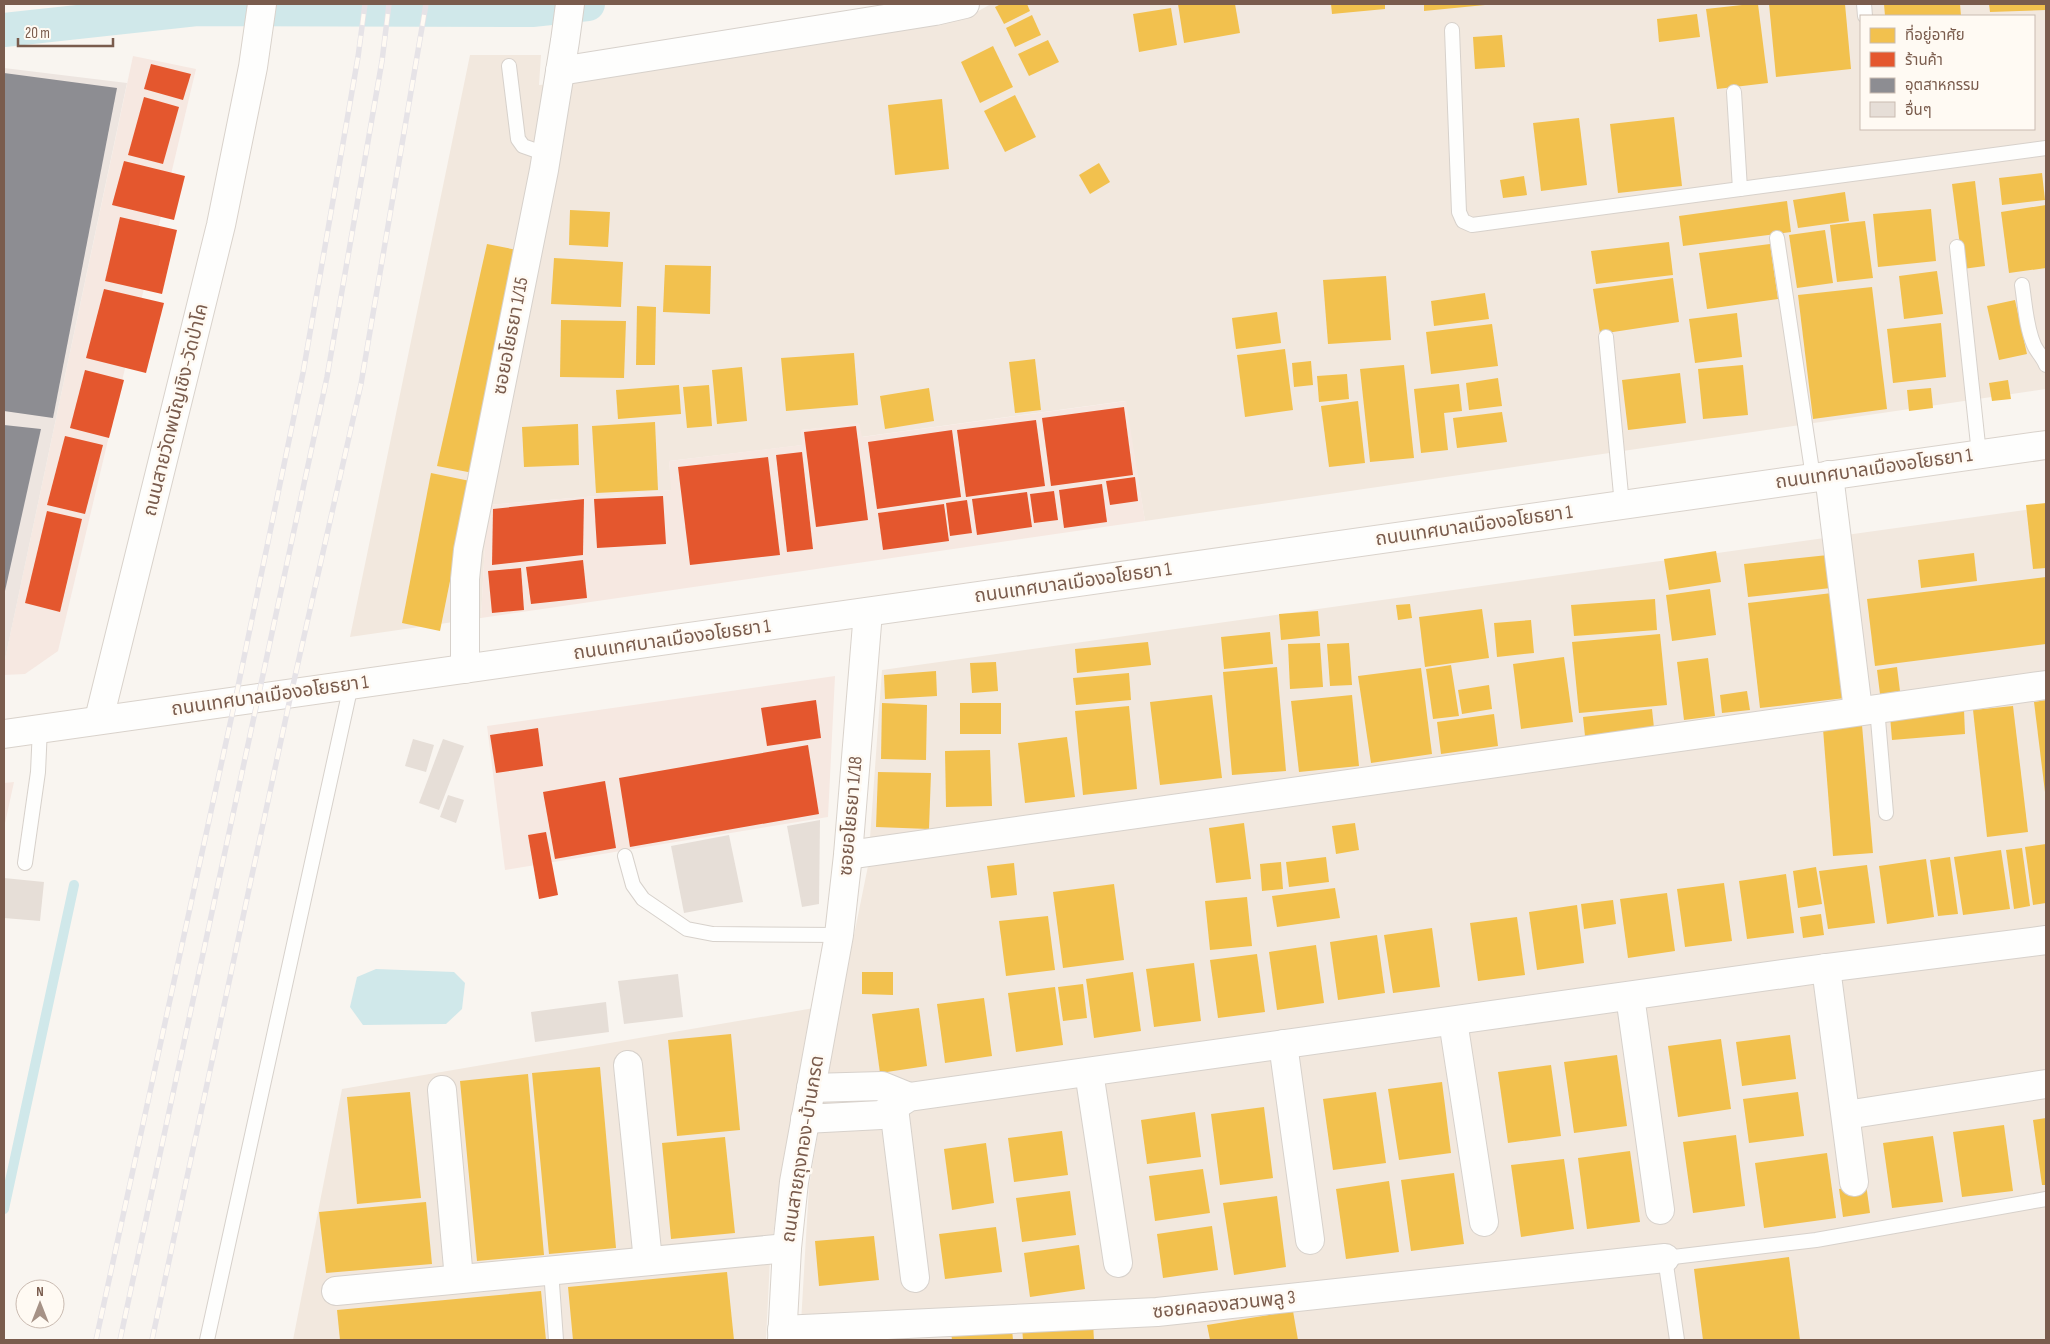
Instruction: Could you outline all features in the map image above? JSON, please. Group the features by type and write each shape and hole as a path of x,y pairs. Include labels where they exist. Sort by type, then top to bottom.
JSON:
{"street":[{"name":"ถนนสายวัดพนัญเชิง-วัดป่าโค","path":"99,719 221,225 254,67 262,4"},
{"name":"ซอยอโยธยา 1/15","path":"465,669 465,579 468,550 546,154 570,4"},
{"path":"560,70 935,11 965,4"},
{"name":"ถนนเทศบาลเมืองอโยธยา 1","path":"99,719 2046,445"},
{"path":"1821,476 1868,709"},
{"name":"ซอยอโยธยา 1/18","path":"825,1019 839,935 848,855 868,612"},
{"path":"848,855 2046,685"},
{"path":"4,734 99,719"},
{"path":"805,1119 889,1101 1283,1044 1826,968 2046,940"},
{"path":"1826,968 1854,1182"},
{"path":"1630,996 1660,1210"},
{"name":"ถนนสายถุงทอง-บ้านกรด","path":"782,1335 787,1248 794,1182 825,1019"},
{"path":"1453,1021 1484,1222"},
{"path":"1283,1044 1310,1240"},
{"path":"628,1065 648,1261"},
{"path":"1089,1072 1118,1263"},
{"path":"1846,1115 2046,1084"},
{"path":"811,1088 889,1101"},
{"path":"442,1090 458,1279"},
{"path":"889,1101 914,1278"},
{"path":"336,1291 787,1248"},
{"name":"ซอยคลองสวนพลู 3","path":"782,1335 1157,1312 1665,1258"}],"lane":[{"path":"1452,30 1459,212 1463,220 1472,225 2046,148"},
{"path":"509,66 518,139 523,146 546,154"},
{"path":"1734,92 1740,189"},
{"path":"1777,238 1821,476"},
{"path":"1957,247 1979,454"},
{"path":"2022,285 2030,335 2034,346 2046,365"},
{"path":"1606,337 1622,505"},
{"path":"207,1340 351,685"},
{"path":"1868,709 1886,813"},
{"path":"26,863 38,772 40,728"},
{"path":"625,856 633,885 642,899 686,929 713,934 839,935"},
{"path":"1677,1340 1665,1258 1816,1240 2046,1199"},
{"path":"550,1270 556,1340"}],"shaded area":[{"path":"991,4 2046,4 2046,389 1145,521 1125,401 861,437 859,424 801,430 803,445 669,461 672,490 487,505 481,618 350,637 470,55 541,55 539,85 570,83 964,19"},
{"path":"133,56 196,69 58,651 25,674 4,675 4,664"},
{"path":"4,68 127,83 4,664"},
{"path":"1126,401 1145,521 481,618 487,505 671,490 669,461 802,445 801,430 859,423 862,437"},
{"path":"2046,507 2046,1340 800,1340 809,1186 840,1004 868,866 882,670"},
{"path":"835,676 828,817 505,870 487,726"},
{"path":"14,782 4,828 4,783"},
{"path":"814,1008 780,1182 770,1259 766,1340 293,1340 342,1089"}],"water":[{"path":"376,969 454,972 465,983 462,1009 446,1024 363,1025 350,1007 357,977"}],"building: ที่อยู่อาศัย":[{"path":"1001,4 1027,4 1030,11 1004,24 995,7"},
{"path":"1178,4 1235,4 1240,33 1184,43"},
{"path":"1331,4 1385,4 1385,9 1332,14"},
{"path":"1424,4 1484,4 1485,5 1424,11"},
{"path":"1758,4 1768,83 1717,89 1706,9"},
{"path":"1769,4 1845,4 1851,69 1776,77"},
{"path":"1884,4 1960,4 1961,15 1885,15"},
{"path":"1989,4 2046,4 2046,10 1990,12"},
{"path":"1171,8 1177,45 1139,52 1133,14"},
{"path":"1697,14 1700,37 1659,42 1657,19"},
{"path":"1032,15 1041,35 1015,47 1006,28"},
{"path":"1502,35 1505,67 1475,69 1473,37"},
{"path":"1048,40 1059,62 1029,76 1018,54"},
{"path":"993,46 1013,87 980,103 961,62"},
{"path":"1015,95 1036,137 1005,152 984,111"},
{"path":"942,99 949,169 895,175 888,105"},
{"path":"1674,117 1682,186 1618,193 1610,124"},
{"path":"1579,118 1587,185 1541,191 1533,123"},
{"path":"1099,163 1110,182 1090,194 1079,175"},
{"path":"2042,173 2045,200 2002,205 1999,178"},
{"path":"1524,176 1527,195 1503,198 1500,180"},
{"path":"1975,181 1985,266 1963,269 1952,184"},
{"path":"1845,192 1849,221 1798,228 1793,200"},
{"path":"1787,201 1791,232 1683,246 1679,216"},
{"path":"2046,205 2046,268 2009,273 2001,212"},
{"path":"1931,209 1936,261 1878,267 1873,214"},
{"path":"570,210 610,212 608,247 569,245"},
{"path":"1865,221 1873,278 1837,282 1830,225"},
{"path":"1825,230 1833,283 1797,288 1789,235"},
{"path":"1669,242 1673,275 1596,284 1591,251"},
{"path":"487,244 522,251 473,473 437,466"},
{"path":"1770,244 1778,299 1707,309 1699,253"},
{"path":"554,258 623,262 621,307 551,304"},
{"path":"665,265 711,266 710,314 663,312"},
{"path":"1937,271 1943,314 1904,319 1899,276"},
{"path":"1386,276 1391,340 1328,344 1323,280"},
{"path":"1673,278 1679,322 1600,334 1593,289"},
{"path":"1872,287 1887,409 1813,419 1798,295"},
{"path":"1485,293 1489,319 1434,326 1431,301"},
{"path":"2015,300 2027,354 1999,360 1987,306"},
{"path":"637,306 656,307 655,365 636,365"},
{"path":"1277,312 1281,343 1236,349 1232,318"},
{"path":"1737,313 1742,357 1695,363 1689,319"},
{"path":"561,320 626,321 624,378 560,377"},
{"path":"1941,323 1946,377 1893,383 1887,329"},
{"path":"1492,324 1498,366 1431,374 1426,332"},
{"path":"1285,349 1293,410 1245,417 1237,355"},
{"path":"854,353 858,405 786,411 781,358"},
{"path":"1035,359 1041,410 1015,413 1009,362"},
{"path":"1311,361 1313,385 1294,387 1292,363"},
{"path":"1404,365 1414,458 1370,462 1360,369"},
{"path":"1743,365 1748,415 1703,419 1698,369"},
{"path":"742,367 747,421 717,424 712,370"},
{"path":"1680,373 1686,423 1628,430 1622,380"},
{"path":"1347,374 1349,399 1319,402 1317,376"},
{"path":"1498,378 1502,406 1469,410 1466,383"},
{"path":"2008,380 2011,399 1992,401 1989,383"},
{"path":"1459,384 1462,411 1444,413 1448,450 1421,453 1414,389"},
{"path":"679,385 681,414 618,419 616,390"},
{"path":"709,385 712,426 687,428 683,387"},
{"path":"929,388 934,421 885,429 880,396"},
{"path":"1931,388 1933,408 1909,411 1907,390"},
{"path":"1358,401 1365,463 1329,467 1321,406"},
{"path":"1502,412 1507,442 1457,448 1453,418"},
{"path":"655,422 658,490 596,493 592,426"},
{"path":"578,424 579,465 524,467 522,427"},
{"path":"431,473 470,481 440,631 402,623"},
{"path":"2046,503 2046,568 2033,569 2026,505"},
{"path":"1716,551 1721,582 1669,590 1664,559"},
{"path":"1974,553 1977,581 1921,588 1918,560"},
{"path":"1828,555 1831,588 1748,597 1744,564"},
{"path":"2046,577 2046,644 1875,666 1867,599"},
{"path":"1710,589 1716,635 1672,641 1666,595"},
{"path":"1832,593 1845,698 1760,708 1748,603"},
{"path":"1655,599 1657,630 1574,636 1571,605"},
{"path":"1410,604 1412,618 1398,620 1396,605"},
{"path":"1482,609 1489,658 1425,667 1419,617"},
{"path":"1318,611 1320,636 1281,640 1279,614"},
{"path":"1531,620 1534,653 1497,657 1494,623"},
{"path":"1270,632 1273,664 1224,669 1221,637"},
{"path":"1660,634 1667,705 1579,713 1572,642"},
{"path":"1148,642 1151,665 1077,673 1075,649"},
{"path":"1320,643 1323,687 1290,689 1288,644"},
{"path":"1349,643 1352,685 1330,686 1327,644"},
{"path":"1564,657 1573,722 1521,729 1513,664"},
{"path":"1708,658 1715,716 1684,720 1677,662"},
{"path":"996,662 998,691 972,693 970,663"},
{"path":"1451,665 1459,716 1433,719 1426,669"},
{"path":"1277,667 1286,771 1232,775 1223,672"},
{"path":"1897,667 1900,691 1880,694 1877,670"},
{"path":"1421,668 1432,754 1371,763 1358,676"},
{"path":"936,671 937,696 885,699 884,675"},
{"path":"1129,673 1131,700 1076,705 1073,678"},
{"path":"1489,685 1492,709 1462,714 1458,690"},
{"path":"1747,691 1750,710 1722,713 1720,695"},
{"path":"1212,695 1222,778 1160,785 1150,702"},
{"path":"1352,695 1359,766 1299,772 1291,701"},
{"path":"2046,700 2046,792 2045,792 2034,702"},
{"path":"882,703 927,705 926,760 881,759"},
{"path":"960,703 1001,703 1001,734 960,734"},
{"path":"1129,706 1137,789 1083,795 1075,711"},
{"path":"2013,706 2028,832 1987,837 1973,710"},
{"path":"1652,709 1654,728 1585,736 1583,717"},
{"path":"1964,710 1965,734 1892,740 1890,716"},
{"path":"1494,714 1498,746 1441,754 1437,722"},
{"path":"1862,725 1873,853 1833,856 1823,729"},
{"path":"1067,737 1075,797 1025,803 1018,743"},
{"path":"990,750 992,806 946,807 945,751"},
{"path":"878,772 931,773 929,829 876,827"},
{"path":"1244,823 1251,879 1216,883 1209,828"},
{"path":"1355,823 1359,850 1336,854 1332,826"},
{"path":"2046,844 2046,903 2033,905 2025,847"},
{"path":"2022,848 2030,906 2014,909 2006,850"},
{"path":"2001,850 2010,909 1963,915 1954,857"},
{"path":"1326,857 1329,882 1289,887 1286,862"},
{"path":"1950,857 1958,914 1938,916 1930,860"},
{"path":"1926,859 1934,917 1887,924 1879,866"},
{"path":"1281,862 1283,889 1262,891 1260,864"},
{"path":"1014,863 1017,895 991,898 987,866"},
{"path":"1867,865 1875,923 1828,929 1819,871"},
{"path":"1816,867 1822,904 1798,908 1793,871"},
{"path":"1786,874 1794,933 1747,939 1739,881"},
{"path":"1724,883 1732,941 1685,947 1677,889"},
{"path":"1114,884 1124,960 1063,968 1053,892"},
{"path":"1335,888 1340,918 1277,927 1272,896"},
{"path":"1667,893 1675,951 1628,958 1620,899"},
{"path":"1247,897 1252,946 1210,950 1205,901"},
{"path":"1613,900 1616,924 1584,929 1581,904"},
{"path":"1577,905 1584,963 1537,970 1529,912"},
{"path":"1821,914 1824,935 1803,938 1800,917"},
{"path":"1048,916 1055,970 1006,976 999,921"},
{"path":"1517,917 1525,975 1478,981 1470,923"},
{"path":"1432,928 1440,987 1393,993 1384,935"},
{"path":"1377,935 1385,993 1338,1000 1330,942"},
{"path":"1316,945 1324,1003 1277,1010 1269,952"},
{"path":"1257,954 1265,1012 1218,1018 1210,960"},
{"path":"1194,963 1201,1021 1154,1027 1146,969"},
{"path":"862,972 893,972 893,995 862,994"},
{"path":"1133,972 1141,1031 1094,1038 1086,979"},
{"path":"1083,984 1087,1018 1063,1021 1058,987"},
{"path":"1055,987 1063,1045 1016,1052 1008,993"},
{"path":"984,998 992,1056 945,1063 937,1004"},
{"path":"919,1008 927,1066 880,1073 872,1014"},
{"path":"731,1034 740,1130 677,1136 668,1040"},
{"path":"1790,1035 1796,1079 1742,1086 1736,1042"},
{"path":"1721,1039 1731,1109 1678,1117 1668,1046"},
{"path":"1617,1055 1627,1126 1574,1133 1564,1062"},
{"path":"1551,1065 1561,1136 1508,1143 1498,1072"},
{"path":"600,1067 616,1248 549,1254 532,1073"},
{"path":"528,1074 544,1255 477,1261 460,1081"},
{"path":"1442,1082 1451,1153 1399,1160 1388,1089"},
{"path":"410,1092 421,1198 357,1204 347,1097"},
{"path":"1376,1092 1386,1163 1333,1170 1323,1099"},
{"path":"1798,1092 1804,1136 1749,1143 1743,1099"},
{"path":"1264,1107 1273,1178 1220,1185 1211,1114"},
{"path":"1195,1112 1201,1157 1147,1164 1141,1120"},
{"path":"2046,1118 2046,1185 2042,1185 2033,1120"},
{"path":"2004,1125 2013,1191 1962,1197 1953,1132"},
{"path":"1062,1131 1068,1175 1014,1182 1008,1138"},
{"path":"1736,1135 1745,1206 1693,1213 1683,1142"},
{"path":"1933,1136 1943,1202 1892,1208 1883,1143"},
{"path":"725,1137 735,1233 671,1239 662,1143"},
{"path":"986,1143 994,1203 952,1210 944,1149"},
{"path":"1630,1151 1640,1222 1587,1229 1578,1158"},
{"path":"1827,1153 1836,1218 1764,1228 1755,1163"},
{"path":"1564,1159 1574,1229 1521,1237 1511,1165"},
{"path":"1203,1169 1210,1213 1155,1221 1149,1176"},
{"path":"1454,1173 1464,1244 1411,1251 1401,1180"},
{"path":"1389,1181 1399,1252 1346,1259 1336,1189"},
{"path":"1866,1184 1870,1213 1843,1217 1839,1189"},
{"path":"1070,1191 1076,1235 1022,1242 1016,1198"},
{"path":"1277,1196 1286,1267 1234,1275 1223,1203"},
{"path":"426,1202 432,1264 326,1273 319,1212"},
{"path":"1212,1226 1218,1270 1163,1278 1157,1234"},
{"path":"996,1227 1002,1272 945,1279 939,1234"},
{"path":"874,1236 879,1280 819,1286 815,1241"},
{"path":"1079,1245 1085,1289 1030,1297 1024,1253"},
{"path":"1789,1257 1800,1340 1703,1340 1694,1269"},
{"path":"727,1272 734,1340 573,1340 568,1287"},
{"path":"541,1291 546,1340 340,1340 337,1310"},
{"path":"1293,1311 1298,1340 1210,1340 1207,1325"},
{"path":"1093,1323 1094,1340 1023,1340 1022,1327"},
{"path":"1012,1329 1013,1340 952,1340 951,1332"}],"building: ร้านค้า":[{"path":"151,64 191,74 183,100 144,89"},
{"path":"144,97 179,107 163,164 128,155"},
{"path":"124,161 185,176 174,220 112,205"},
{"path":"120,217 177,230 162,294 105,281"},
{"path":"104,289 164,303 146,373 86,358"},
{"path":"85,370 124,380 109,438 70,428"},
{"path":"1124,407 1133,475 1051,486 1042,418"},
{"path":"1036,420 1045,486 966,497 957,430"},
{"path":"856,426 868,520 816,527 804,432"},
{"path":"952,430 961,497 877,509 868,442"},
{"path":"65,436 103,445 85,514 47,505"},
{"path":"802,452 813,549 787,552 776,455"},
{"path":"768,457 780,555 690,565 678,467"},
{"path":"1135,477 1138,501 1110,505 1106,481"},
{"path":"1102,484 1107,522 1064,528 1059,490"},
{"path":"1054,491 1058,520 1034,523 1030,494"},
{"path":"1027,492 1032,527 977,535 972,499"},
{"path":"663,496 666,544 597,548 594,499"},
{"path":"584,499 583,555 492,565 493,509"},
{"path":"967,500 972,533 950,536 946,503"},
{"path":"944,504 949,541 883,550 878,513"},
{"path":"47,511 82,519 60,612 25,603"},
{"path":"583,560 587,598 531,604 526,567"},
{"path":"521,568 524,610 492,613 488,571"},
{"path":"816,700 821,738 767,746 761,708"},
{"path":"538,728 543,766 496,773 490,735"},
{"path":"808,745 819,814 630,847 619,778"},
{"path":"605,781 616,848 555,859 543,792"},
{"path":"546,832 558,895 539,899 528,835"}],"building: อุตสาหกรรม":[{"path":"4,73 117,88 53,418 4,411"},
{"path":"4,425 41,429 5,591 4,591"}],"building: อื่นๆ":[{"path":"413,739 434,745 426,772 405,766"},
{"path":"443,739 464,746 439,810 419,803"},
{"path":"448,795 464,800 456,823 440,817"},
{"path":"820,820 819,904 802,907 787,826"},
{"path":"729,835 743,902 684,913 671,846"},
{"path":"4,878 44,882 40,921 4,918"},
{"path":"678,974 683,1017 624,1024 618,981"},
{"path":"606,1002 609,1032 535,1042 531,1012"}],"waterway":[{"path":"316,10 317,4"},
{"path":"506,10 507,4"},
{"path":"4,30 197,9 532,10 588,4"},
{"path":"4,1209 74,885"}],"railway":[{"path":"96,1340 235,701 303,373 358,57 365,4"},
{"path":"120,1340 327,377 382,61 389,4"},
{"path":"152,1340 291,694 361,384 426,4"}]}
